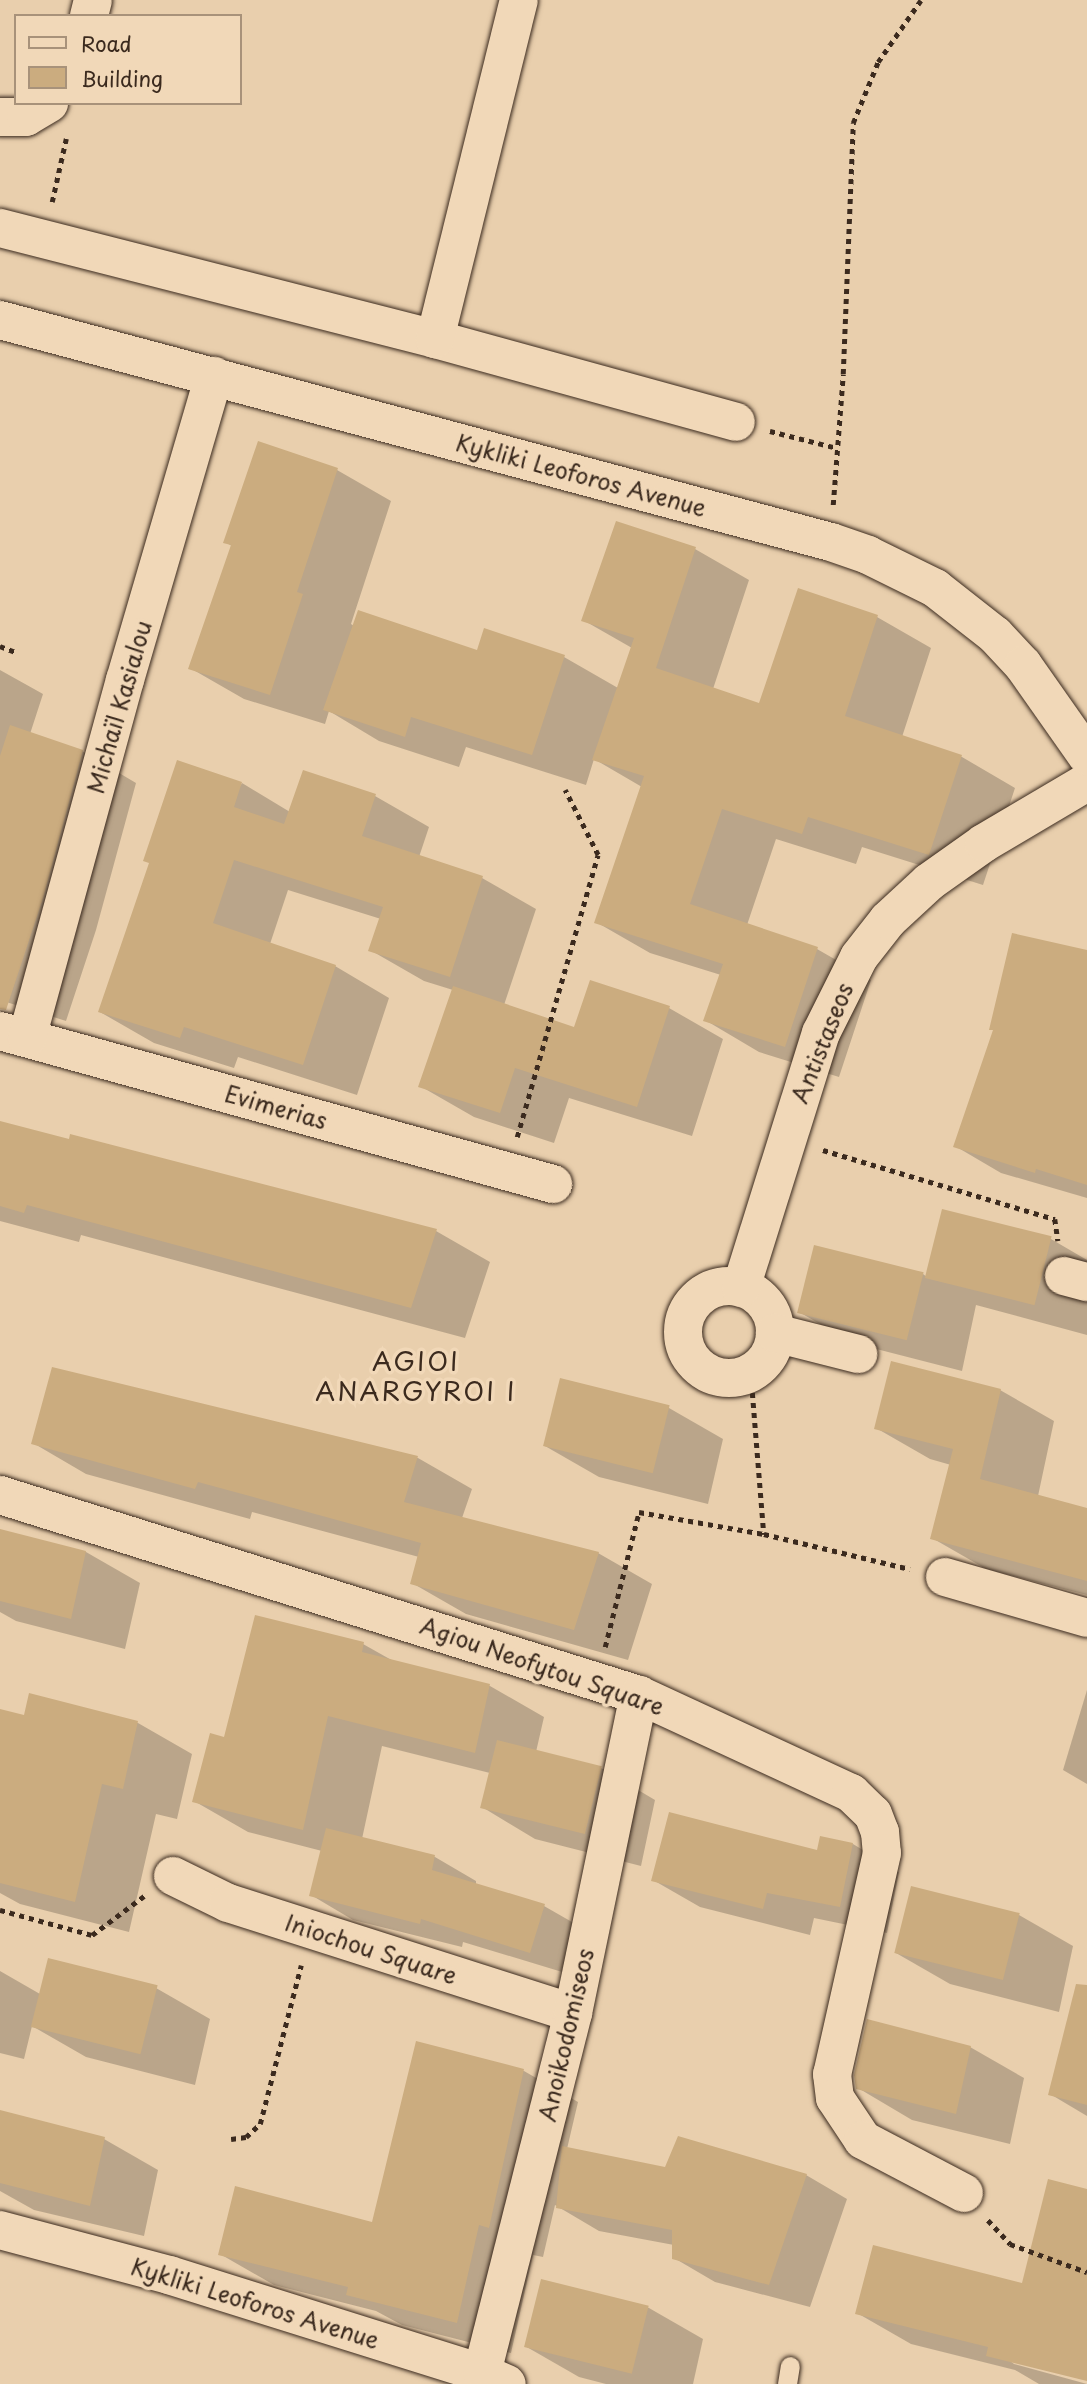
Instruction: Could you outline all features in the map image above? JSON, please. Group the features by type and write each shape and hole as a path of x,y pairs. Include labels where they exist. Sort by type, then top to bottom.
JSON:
{"street":[{"path":"435,338 519,0"},
{"path":"0,228 435,338 736,422"},
{"name":"Kykliki Leoforos Avenue","path":"0,320 831,542 900,570 935,588 967,611 1023,665 1087,756"},
{"name":"Michaïl Kasialou","path":"14,1034 125,680 214,376"},
{"name":"Antistaseos","path":"741,1288 821,1033 839,992 859,957 888,920 929,882 984,843 1087,782"},
{"name":"Evimerias","path":"14,1034 553,1184"},
{"path":"725,1286 741,1288 766,1304 773,1318 775,1333 768,1356 751,1373 736,1378 719,1378 704,1371 692,1360 683,1337 686,1313 695,1300 709,1291 725,1286"},
{"path":"775,1333 858,1354"},
{"name":"Agiou Neofytou Square","path":"0,1495 639,1695 851,1793 873,1814 880,1832 882,1853 832,2074 835,2098 863,2140 964,2193"},
{"path":"945,1577 1087,1618"},
{"name":"Anoikodomiseos","path":"494,2379 639,1695"},
{"name":"Iniochou Square","path":"173,1876 228,1903 573,2013"},
{"name":"Kykliki Leoforos Avenue","path":"0,2230 169,2275 494,2379"}],"path":[{"path":"831,542 853,123 878,62 921,0"},
{"path":"35,116 66,139 43,239"},
{"path":"736,422 837,448"},
{"path":"0,646 18,653"},
{"path":"507,1171 598,855 565,790"},
{"path":"786,1139 1055,1219 1075,1279"},
{"path":"751,1373 764,1534"},
{"path":"596,1681 639,1512 764,1534 945,1577"},
{"path":"0,1910 92,1935 173,1876"},
{"path":"231,2139 246,2137 260,2124 310,1929"},
{"path":"964,2193 1010,2244 1087,2272"}],"building":[{"path":"258,441 338,468 297,592 303,594 270,695 188,669 231,545 223,543"},
{"path":"616,521 696,547 656,668 759,703 798,588 878,615 845,716 962,755 929,855 808,817 802,834 722,809 690,904 818,947 785,1047 703,1021 723,964 594,923 644,776 592,760 634,638 581,621"},
{"path":"358,610 477,650 484,628 565,655 532,755 411,717 405,737 323,710"},
{"path":"10,725 83,750 43,898 6,1010 0,1009 0,756"},
{"path":"177,760 242,782 234,807 284,824 303,770 376,794 362,836 483,876 450,977 368,951 383,907 234,860 213,923 336,965 303,1065 184,1027 180,1038 98,1012 149,863 143,861"},
{"path":"1012,933 1087,950 1087,1185 1036,1169 1035,1173 953,1147 993,1030 989,1030"},
{"path":"590,980 670,1006 637,1107 515,1068 500,1113 418,1087 453,986 574,1027"},
{"path":"0,1121 69,1139 70,1134 437,1229 411,1308 27,1205 24,1213 0,1206"},
{"path":"942,1209 1052,1236 1034,1305 925,1278"},
{"path":"814,1245 924,1272 907,1340 797,1313"},
{"path":"891,1361 1001,1389 980,1479 1087,1508 1087,1581 930,1539 953,1449 874,1429"},
{"path":"52,1367 418,1456 404,1502 599,1552 574,1630 410,1584 421,1543 198,1482 195,1489 31,1444"},
{"path":"560,1378 670,1405 653,1473 543,1446"},
{"path":"0,1529 86,1551 71,1619 0,1601"},
{"path":"255,1615 364,1642 362,1652 490,1684 475,1753 328,1716 303,1830 192,1802 210,1733 224,1737"},
{"path":"29,1693 138,1721 123,1789 102,1784 75,1902 0,1883 0,1709 24,1715"},
{"path":"497,1740 602,1766 585,1834 480,1808"},
{"path":"669,1812 817,1850 820,1836 853,1843 840,1907 767,1893 763,1909 651,1881"},
{"path":"326,1828 435,1855 432,1870 545,1904 530,1953 421,1919 420,1924 309,1896"},
{"path":"911,1886 1020,1913 1003,1980 894,1953"},
{"path":"48,1958 158,1985 140,2054 31,2027"},
{"path":"1076,1984 1087,1985 1087,2105 1048,2095"},
{"path":"867,2019 971,2046 956,2114 856,2089 854,2075"},
{"path":"416,2041 524,2069 489,2228 479,2225 457,2323 346,2295 348,2287 218,2255 235,2186 372,2222"},
{"path":"0,2110 105,2137 90,2206 0,2183"},
{"path":"678,2136 807,2174 769,2285 672,2259 672,2230 556,2208 562,2146 665,2167"},
{"path":"1048,2179 1087,2189 1087,2381 986,2356 988,2347 855,2314 873,2245 1022,2283"},
{"path":"541,2279 649,2306 632,2374 524,2347"}],"district":[{"name":"AGIOI ANARGYROI I","path":"416,1376"}]}
